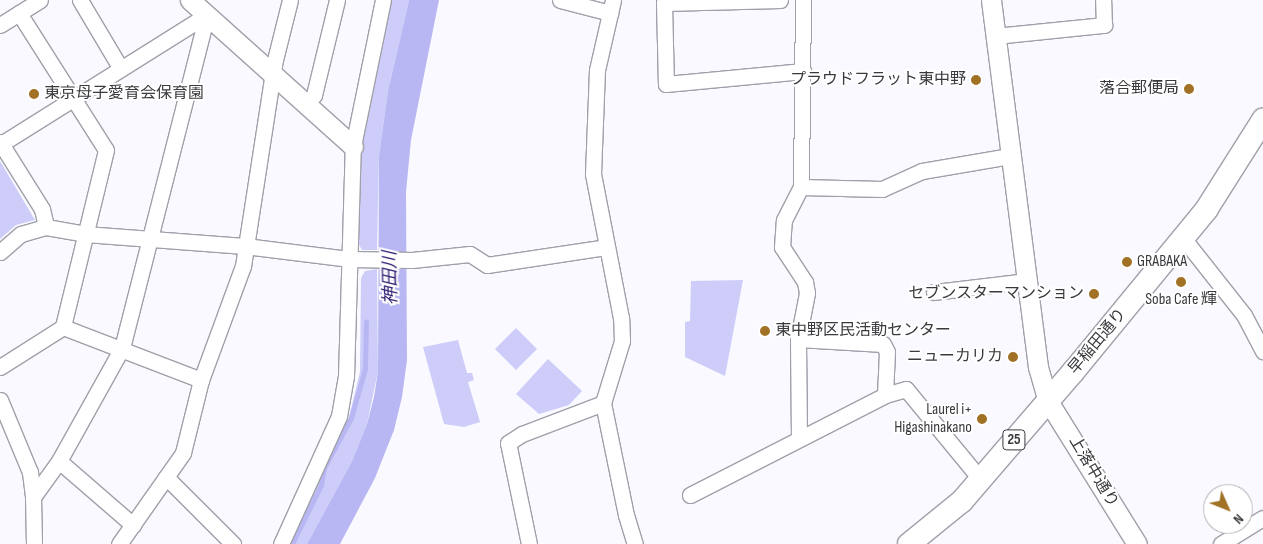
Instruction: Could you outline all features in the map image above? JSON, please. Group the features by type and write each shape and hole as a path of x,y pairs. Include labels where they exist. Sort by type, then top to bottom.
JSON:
{"main road":[{"name":"早稲田通り","path":"909,544 949,513 982,480 1048,401 1184,238 1229,178 1263,120"}],"street":[{"path":"0,25 40,0"},
{"path":"80,0 121,69"},
{"path":"190,0 353,146"},
{"path":"120,544 183,453 201,380 243,266 273,74 290,0"},
{"path":"306,104 314,95 337,0"},
{"path":"281,544 339,416 346,376 353,146 383,0"},
{"path":"560,0 612,6 597,70 593,166 606,247 621,318 622,341 603,403 626,515 635,544"},
{"path":"780,0 664,3 666,84 803,71"},
{"path":"799,438 798,339 807,293 805,282 782,247 784,220 801,187 804,0"},
{"name":"上落中通り","path":"991,0 1038,367 1048,401 1137,544"},
{"path":"995,36 1104,25 1103,0"},
{"path":"0,367 63,327 106,150 19,13"},
{"path":"46,227 42,209 1,143 207,15"},
{"path":"34,497 59,461 122,348 207,15"},
{"path":"801,187 882,188 922,171 1010,156"},
{"path":"0,252 21,234 46,227 85,234 245,246 376,260 408,260 470,254 487,266 606,247"},
{"path":"1184,238 1244,316 1263,351"},
{"path":"934,292 1026,281"},
{"path":"63,327 122,348 201,380"},
{"path":"798,339 882,344 887,352 885,395"},
{"path":"690,494 900,389 912,393 982,480"},
{"path":"0,400 30,472 34,497 34,544"},
{"path":"529,544 508,443 522,434 603,403"},
{"path":"59,461 133,526"},
{"path":"166,477 233,544"},
{"path":"1221,544 1263,518"}],"shaded area":[{"path":"392,0 409,0 388,91 379,155 377,250 362,250 358,243 363,130"},
{"path":"0,161 35,220 16,225 0,239"},
{"path":"377,269 378,371 367,424 352,461 307,544 286,544 349,417 360,372 361,278 365,271"},
{"path":"743,280 725,376 685,357 685,322 690,321 691,281"},
{"path":"516,328 537,349 516,370 495,349"},
{"path":"458,340 467,373 472,373 474,380 468,382 480,422 464,427 444,424 423,347"},
{"path":"548,359 582,391 569,405 539,414 516,394"}],"water":[{"name":"神田川","path":"409,0 439,0 411,140 406,192 407,360 402,397 394,430 375,478 340,544 307,544 352,461 367,424 374,397 378,371 379,155 388,91"}],"waterway":[{"path":"292,544 321,485 324,468 351,418 365,369 366,322"}],"place":[{"name":"プラウドフラット東中野","path":"976,80"},
{"name":"落合郵便局","path":"1189,89"},
{"name":"東京母子愛育会保育園","path":"34,94"},
{"name":"GRABAKA","path":"1127,262"},
{"name":"Soba Cafe 輝","path":"1181,282"},
{"name":"セブンスターマンション","path":"1094,294"},
{"name":"東中野区民活動センター","path":"765,331"},
{"name":"ニューカリカ","path":"1013,357"},
{"name":"Laurel i+ Higashinakano","path":"982,419"}]}
